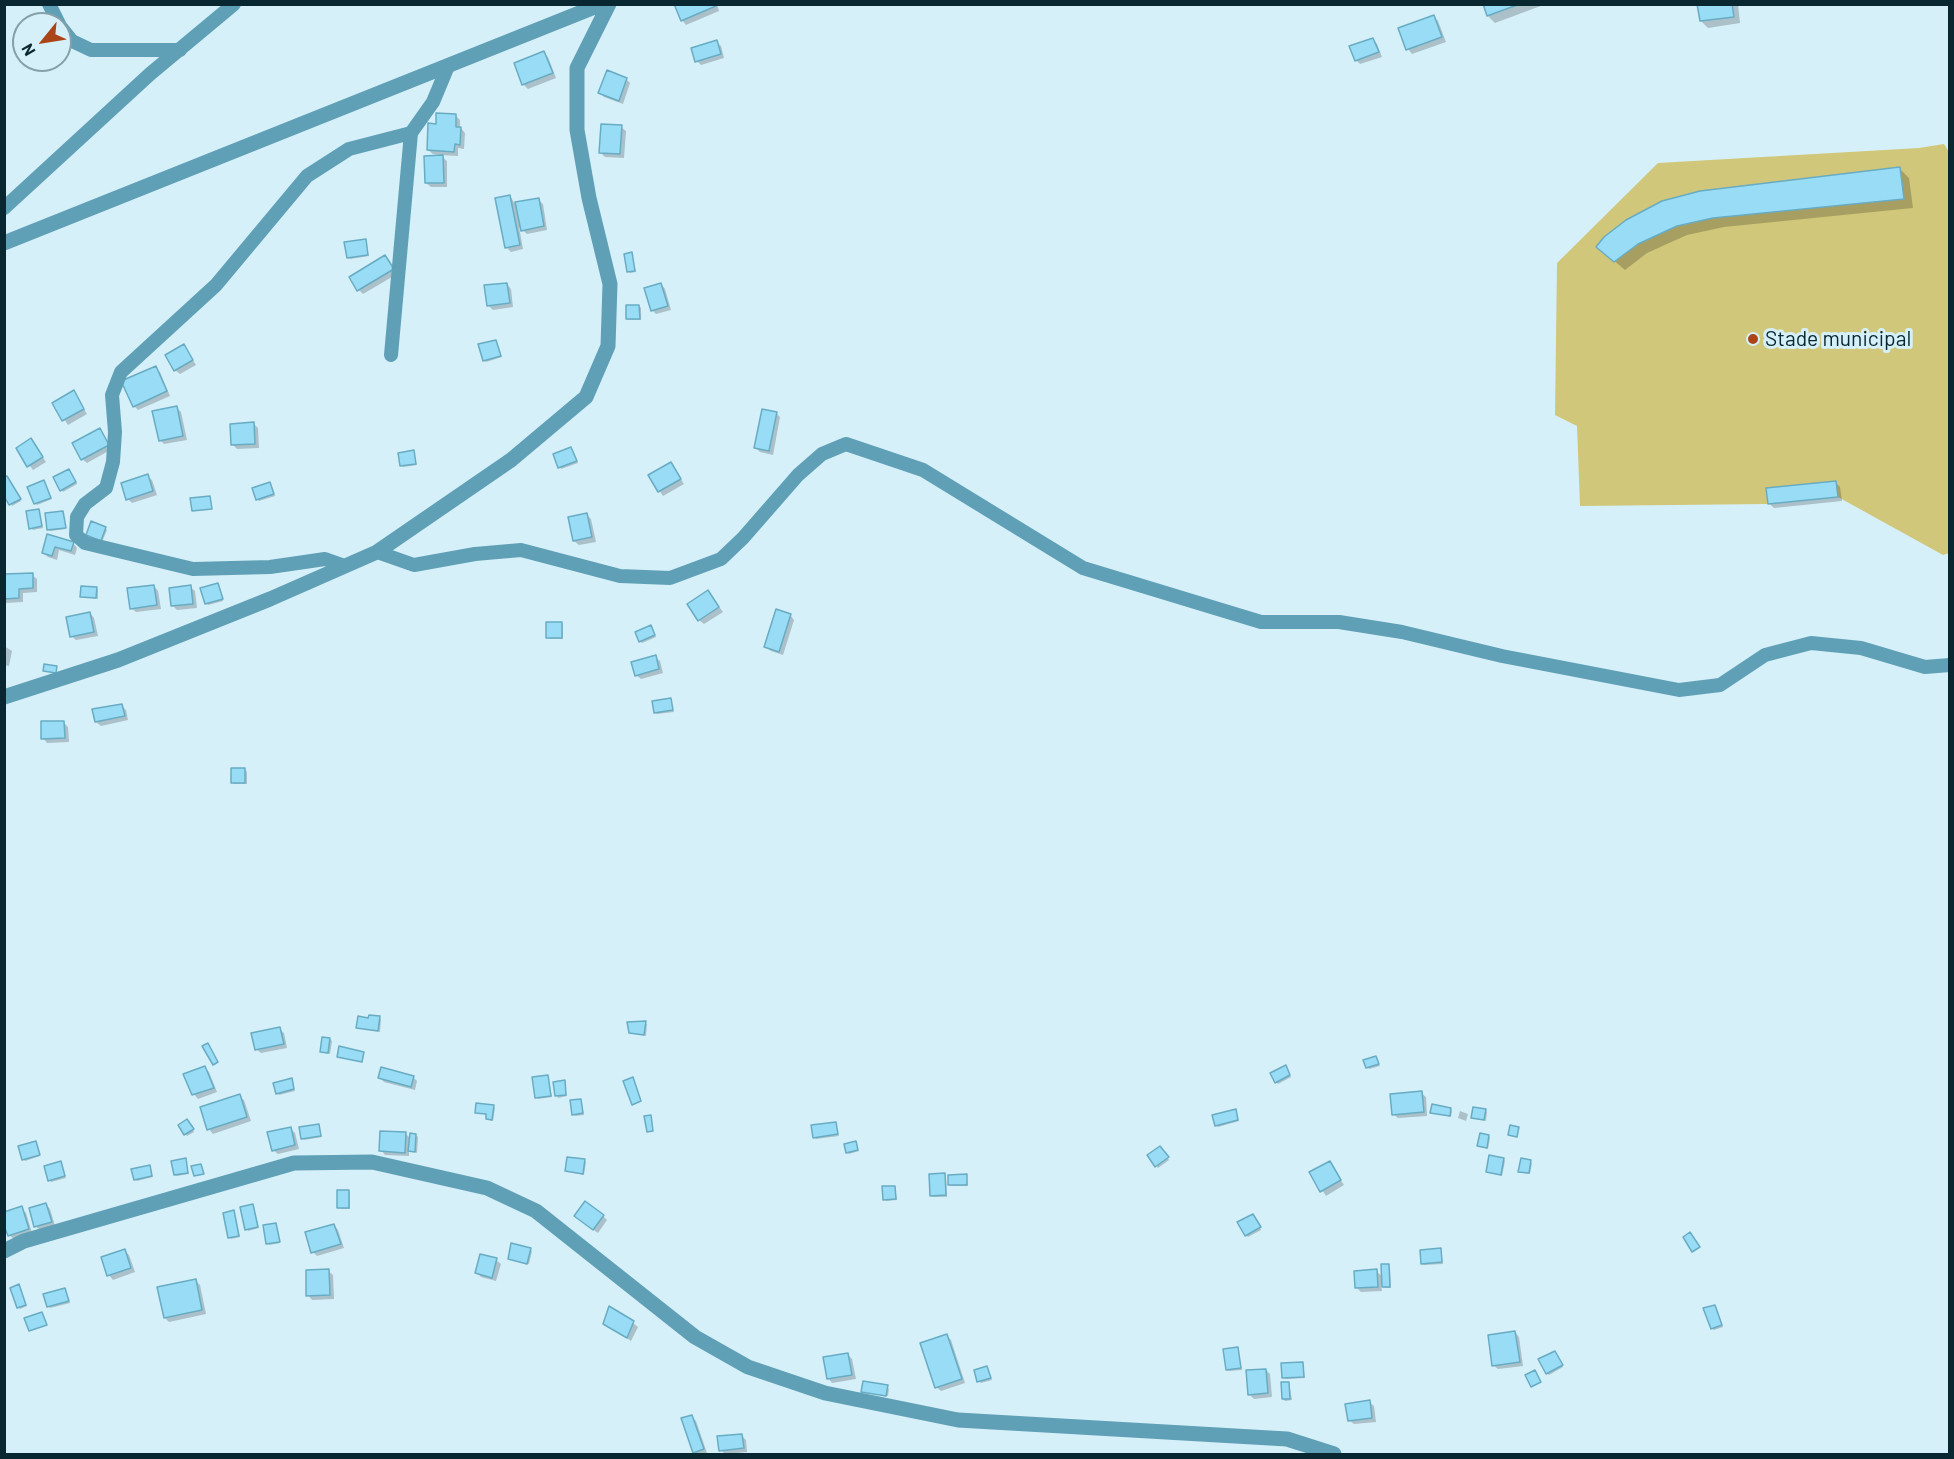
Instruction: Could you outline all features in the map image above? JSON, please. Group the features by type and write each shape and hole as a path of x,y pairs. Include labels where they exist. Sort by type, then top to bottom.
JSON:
{"street":[{"path":"4,208 234,4"},
{"path":"4,243 602,4"},
{"path":"4,697 118,660 377,552 511,460 586,397 608,346 610,284 589,198 577,130 578,68 609,4"},
{"path":"72,41 91,50 180,50"},
{"path":"391,356 411,134 433,102 448,66"},
{"path":"345,566 325,559 270,567 193,569 85,543 76,535 77,517 84,504 106,488 113,462 115,432 112,394 121,372 216,285 307,176 349,149 411,134"},
{"path":"377,552 414,565 475,554 521,550 620,576 670,578 721,559 798,475 822,454 846,444 923,470 1083,568 1261,622 1339,622 1401,632 1502,656 1679,690 1720,685 1765,655 1811,643 1861,648 1925,667 1950,665"},
{"path":"4,1251 24,1241 294,1163 372,1162 487,1188 536,1211 695,1337 747,1367 825,1393 958,1420 1287,1438 1334,1455"}],"shaded area":[{"name":"Stade municipal","path":"1944,144 1949,152 1949,553 1943,555 1838,497 1768,504 1580,506 1577,426 1555,415 1557,263 1658,163 1919,148"}],"building":[{"path":"674,4 715,4 716,6 681,21"},
{"path":"1483,4 1520,4 1487,16"},
{"path":"1697,4 1732,4 1734,17 1700,21"},
{"path":"1434,15 1442,37 1406,50 1398,28"},
{"path":"1373,38 1379,52 1355,61 1349,46"},
{"path":"717,40 721,54 695,62 691,48"},
{"path":"544,51 553,73 522,85 514,63"},
{"path":"607,70 627,78 619,101 598,93"},
{"path":"436,113 456,114 456,127 461,127 460,145 455,144 454,152 427,150 428,123 436,124"},
{"path":"601,124 622,125 620,154 599,153"},
{"path":"443,155 444,183 425,183 424,156"},
{"path":"1900,167 1904,199 1713,218 1677,226 1638,244 1614,262 1596,247 1604,237 1626,220 1662,201 1700,191"},
{"path":"510,195 520,245 505,248 495,198"},
{"path":"539,198 544,226 521,231 515,202"},
{"path":"366,239 368,255 347,258 344,242"},
{"path":"632,252 635,271 627,272 624,254"},
{"path":"385,255 394,269 357,291 349,277"},
{"path":"507,283 510,303 487,306 484,285"},
{"path":"661,283 668,306 651,311 644,288"},
{"path":"626,305 639,305 640,319 626,319"},
{"path":"496,340 501,356 483,361 478,344"},
{"path":"184,344 193,360 174,371 165,355"},
{"path":"156,366 167,391 133,407 121,381"},
{"path":"74,390 84,409 62,421 52,403"},
{"path":"177,406 183,436 159,441 152,411"},
{"path":"762,409 777,412 769,451 754,448"},
{"path":"254,422 255,444 231,445 230,424"},
{"path":"100,428 109,445 81,460 72,443"},
{"path":"31,438 43,457 27,467 16,448"},
{"path":"571,447 577,461 558,468 553,454"},
{"path":"414,450 416,464 400,466 398,453"},
{"path":"671,462 681,479 658,492 648,475"},
{"path":"69,469 76,482 60,491 53,477"},
{"path":"148,474 153,491 126,500 121,483"},
{"path":"7,476 21,499 9,505 4,496 4,477"},
{"path":"44,480 51,498 34,504 27,487"},
{"path":"1836,481 1838,497 1768,504 1766,488"},
{"path":"270,482 274,494 256,500 252,488"},
{"path":"210,496 212,509 192,511 190,498"},
{"path":"39,509 42,526 29,529 26,511"},
{"path":"63,511 66,528 47,530 45,513"},
{"path":"587,513 592,537 573,541 568,517"},
{"path":"91,521 106,527 101,541 86,535"},
{"path":"47,534 74,542 71,551 55,547 52,556 42,553"},
{"path":"33,573 33,588 19,589 19,598 4,599 4,574"},
{"path":"218,583 223,599 205,604 200,588"},
{"path":"154,585 157,605 130,609 127,588"},
{"path":"191,585 193,604 171,606 169,588"},
{"path":"81,586 97,587 96,598 80,597"},
{"path":"708,590 719,607 698,621 687,604"},
{"path":"776,609 791,614 779,652 764,647"},
{"path":"90,612 94,632 70,637 66,617"},
{"path":"546,622 562,622 562,638 546,638"},
{"path":"651,625 655,635 639,642 635,632"},
{"path":"656,655 659,669 635,676 631,662"},
{"path":"44,664 57,666 56,673 43,671"},
{"path":"671,698 673,710 654,713 652,701"},
{"path":"122,704 125,716 95,722 92,709"},
{"path":"41,721 64,721 65,738 41,739"},
{"path":"231,768 245,768 245,783 231,783"},
{"path":"369,1015 380,1016 378,1031 356,1028 358,1016 368,1018"},
{"path":"646,1021 644,1035 629,1033 627,1022"},
{"path":"280,1027 284,1044 255,1050 251,1033"},
{"path":"322,1037 330,1038 328,1053 320,1052"},
{"path":"208,1043 218,1062 213,1065 202,1046"},
{"path":"339,1046 364,1052 362,1062 337,1057"},
{"path":"1376,1056 1379,1064 1366,1068 1363,1060"},
{"path":"1286,1065 1290,1075 1275,1083 1270,1073"},
{"path":"205,1066 214,1088 192,1095 183,1074"},
{"path":"381,1067 414,1076 411,1087 378,1078"},
{"path":"548,1075 551,1096 535,1098 532,1077"},
{"path":"633,1077 641,1101 632,1105 623,1081"},
{"path":"292,1078 294,1089 276,1094 273,1083"},
{"path":"565,1080 566,1095 555,1096 553,1082"},
{"path":"1422,1091 1424,1112 1392,1115 1390,1094"},
{"path":"240,1094 247,1117 207,1130 200,1107"},
{"path":"581,1099 583,1113 572,1115 570,1100"},
{"path":"476,1103 494,1105 492,1120 486,1119 486,1114 475,1113"},
{"path":"1432,1104 1451,1108 1450,1116 1430,1113"},
{"path":"1473,1107 1486,1109 1484,1120 1471,1118"},
{"path":"1236,1109 1238,1120 1215,1126 1212,1115"},
{"path":"651,1115 653,1131 647,1132 644,1116"},
{"path":"187,1119 194,1129 184,1135 178,1125"},
{"path":"836,1122 838,1134 813,1138 811,1125"},
{"path":"319,1124 321,1136 301,1139 299,1127"},
{"path":"1510,1125 1519,1127 1517,1137 1508,1135"},
{"path":"291,1127 295,1145 272,1151 267,1132"},
{"path":"380,1131 406,1132 405,1153 379,1151"},
{"path":"410,1133 416,1134 415,1152 408,1151"},
{"path":"1480,1133 1489,1135 1487,1148 1477,1146"},
{"path":"36,1141 40,1155 22,1160 18,1146"},
{"path":"856,1141 858,1150 846,1153 844,1144"},
{"path":"1160,1146 1169,1157 1155,1167 1147,1155"},
{"path":"1489,1155 1504,1158 1501,1175 1486,1172"},
{"path":"567,1157 585,1159 583,1174 565,1171"},
{"path":"186,1158 188,1173 174,1175 171,1161"},
{"path":"1521,1158 1531,1160 1529,1173 1518,1172"},
{"path":"61,1161 65,1176 48,1181 44,1166"},
{"path":"1330,1161 1341,1180 1320,1192 1309,1172"},
{"path":"201,1164 204,1174 194,1176 191,1166"},
{"path":"150,1165 152,1176 134,1180 131,1169"},
{"path":"945,1173 946,1195 930,1196 929,1174"},
{"path":"967,1174 967,1185 948,1185 948,1175"},
{"path":"882,1186 895,1186 896,1199 883,1200"},
{"path":"337,1190 349,1190 349,1208 337,1208"},
{"path":"585,1201 604,1215 593,1230 574,1216"},
{"path":"46,1203 52,1222 34,1227 29,1208"},
{"path":"253,1204 258,1227 245,1230 240,1207"},
{"path":"22,1206 29,1229 8,1236 4,1226 4,1212"},
{"path":"234,1210 239,1236 228,1238 223,1213"},
{"path":"1253,1214 1261,1227 1245,1236 1237,1222"},
{"path":"276,1223 280,1242 266,1244 263,1225"},
{"path":"334,1224 341,1244 311,1253 305,1232"},
{"path":"1690,1232 1700,1247 1692,1252 1683,1237"},
{"path":"511,1243 531,1248 527,1264 508,1259"},
{"path":"1441,1248 1442,1262 1421,1264 1420,1250"},
{"path":"125,1249 131,1268 107,1276 101,1257"},
{"path":"480,1254 497,1258 492,1278 475,1273"},
{"path":"1381,1264 1389,1264 1390,1287 1382,1287"},
{"path":"329,1269 330,1295 306,1296 306,1270"},
{"path":"1377,1269 1378,1287 1355,1288 1354,1271"},
{"path":"196,1279 202,1310 164,1318 157,1287"},
{"path":"19,1284 26,1305 17,1308 10,1288"},
{"path":"65,1288 69,1301 47,1307 43,1294"},
{"path":"1715,1305 1722,1325 1711,1329 1703,1308"},
{"path":"609,1306 634,1321 627,1338 603,1324"},
{"path":"42,1312 47,1325 29,1331 24,1318"},
{"path":"1515,1331 1520,1362 1492,1366 1488,1335"},
{"path":"947,1334 962,1379 935,1388 920,1343"},
{"path":"1238,1347 1241,1368 1226,1370 1223,1349"},
{"path":"1555,1351 1563,1365 1546,1374 1538,1359"},
{"path":"848,1353 852,1375 827,1379 823,1357"},
{"path":"1303,1362 1304,1377 1282,1378 1281,1363"},
{"path":"987,1366 991,1378 977,1382 974,1370"},
{"path":"1266,1369 1268,1393 1248,1395 1246,1370"},
{"path":"1535,1370 1541,1382 1531,1387 1525,1375"},
{"path":"863,1381 888,1385 886,1396 861,1392"},
{"path":"1281,1382 1289,1382 1290,1399 1282,1399"},
{"path":"1370,1400 1372,1418 1348,1421 1345,1404"},
{"path":"692,1415 704,1449 693,1453 681,1418"},
{"path":"742,1434 744,1448 719,1451 717,1436"}],"place":[{"name":"Stade municipal","path":"1753,339"}]}
